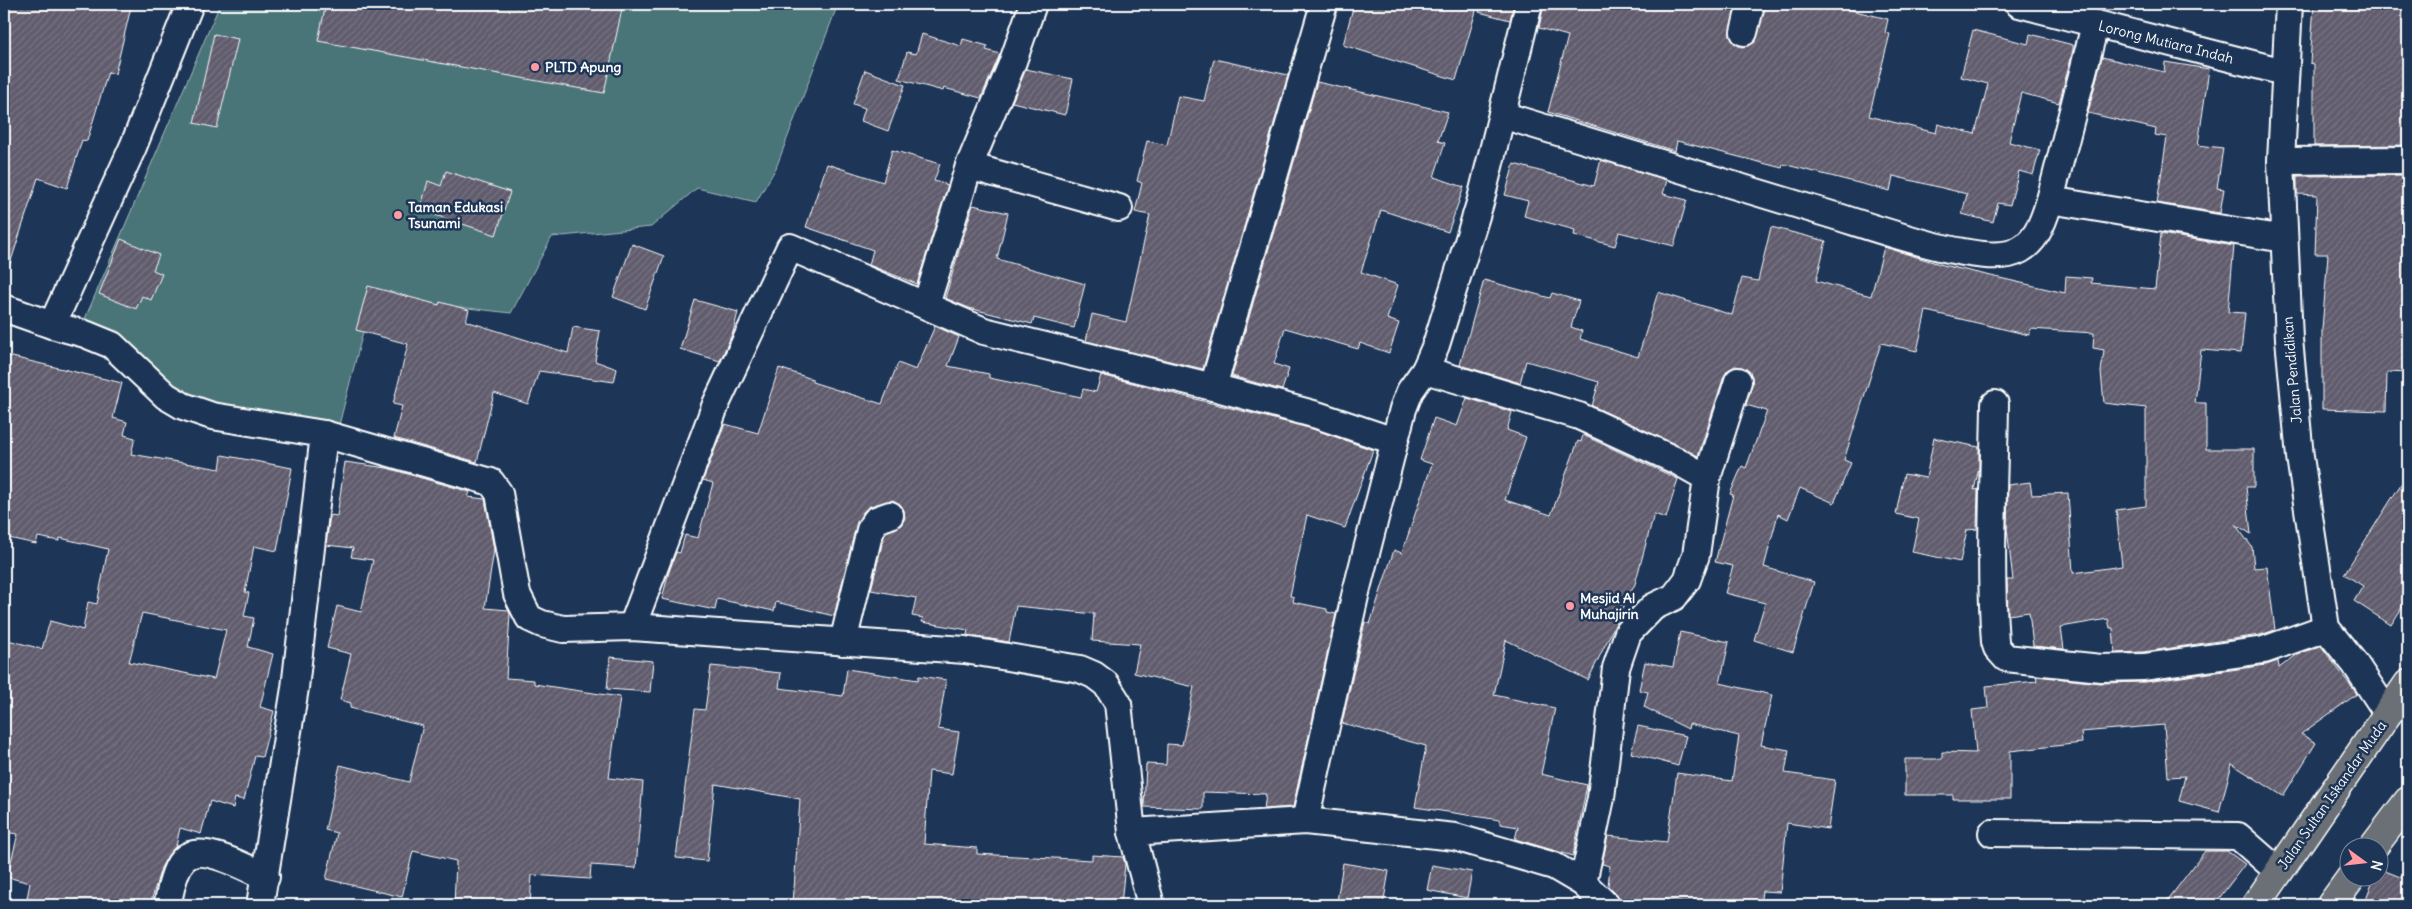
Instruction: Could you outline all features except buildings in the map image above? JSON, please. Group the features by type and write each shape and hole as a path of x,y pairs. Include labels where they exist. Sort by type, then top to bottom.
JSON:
{"highway":[{"name":"Jalan Sultan Iskandar Muda","path":"2256,905 2408,684"},
{"path":"2382,836 2408,801"},
{"path":"2331,905 2345,886"}],"street":[{"path":"52,325 133,147 190,4"},
{"path":"926,304 969,166 1012,64 1033,4"},
{"path":"1214,387 1324,4"},
{"path":"1305,821 1352,605 1394,441 1410,390 1425,370 1436,345 1480,203 1529,4"},
{"path":"1744,32 1751,4"},
{"name":"Lorong Mutiara Indah","path":"2019,4 2284,72"},
{"name":"Jalan Pendidikan","path":"2289,4 2284,72 2281,161 2289,339 2300,457 2326,628"},
{"path":"1502,115 1890,232 1988,256 2011,254 2026,246 2033,239 2043,222 2095,25"},
{"path":"2281,161 2408,160"},
{"path":"969,166 1119,208"},
{"path":"2050,200 2284,239"},
{"path":"632,627 716,404 790,247 926,304 984,331 1214,387 1317,415 1394,441"},
{"path":"4,308 52,325 86,334 112,345 166,396 183,406 212,416 324,434 491,482 499,494 518,594 529,618 542,624 563,629 632,627 965,650 1080,669 1094,674 1106,684 1118,703 1132,832 1151,905"},
{"path":"1425,370 1579,416 1677,460 1707,478"},
{"path":"1583,883 1601,798 1616,668 1628,633 1653,607 1674,597 1687,580 1696,555 1707,478 1738,381"},
{"path":"1995,404 1991,530 1992,601 1995,642 1997,648 2006,658 2101,668 2144,667 2264,650 2326,628 2355,664 2388,714"},
{"path":"260,905 295,688 324,434"},
{"path":"843,642 870,530 876,520 890,515"},
{"path":"1132,832 1305,821 1455,837 1554,866 1583,883 1606,905"},
{"path":"1992,833 2238,836 2279,872"},
{"path":"167,905 176,872 184,858 191,855 214,856 231,860 266,877"}],"green space":[{"name":"Taman Edukasi Tsunami","path":"220,4 838,4 776,168 756,202 697,188 651,227 552,237 511,313 372,297 339,425 187,401 84,321"}],"place":[{"name":"PLTD Apung","path":"535,67"},
{"name":"Taman Edukasi Tsunami","path":"398,215"},
{"name":"Mesjid Al Muhajirin","path":"1570,606"}]}
